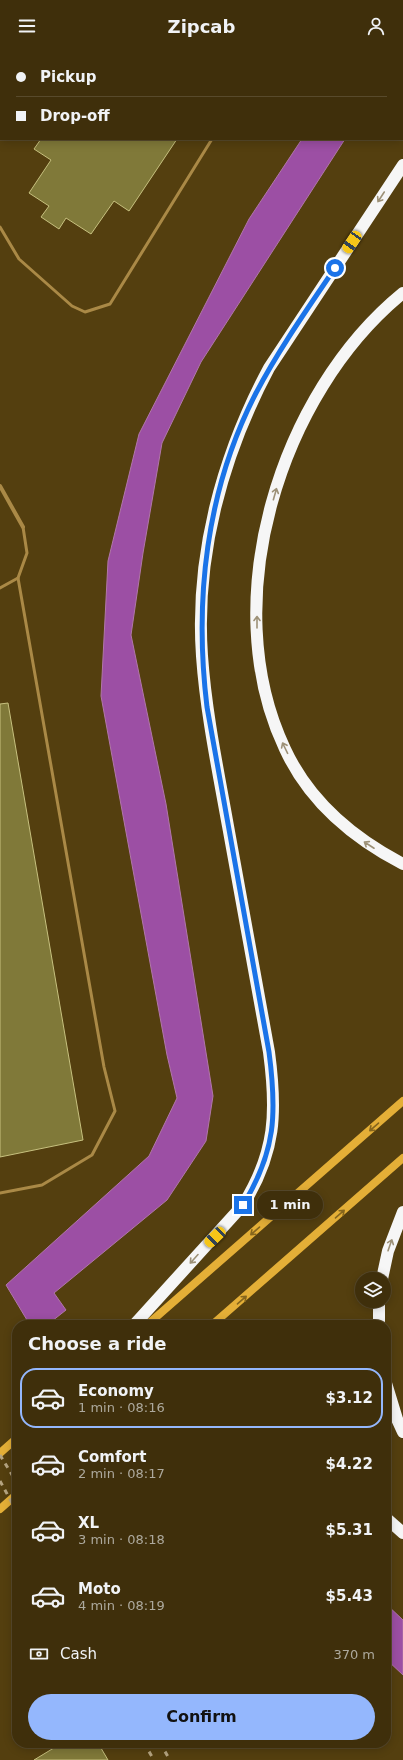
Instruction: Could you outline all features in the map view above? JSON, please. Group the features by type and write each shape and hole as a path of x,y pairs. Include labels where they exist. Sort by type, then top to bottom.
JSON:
{"highway":[{"path":"139,1320 243,1205 252,1191 266,1157 273,1124 274,1087 269,1052 212,739 204,681 201,626 202,595 210,531 216,501 233,446 255,394 269,368 403,165"},
{"path":"403,293 380,312 337,364 313,402 289,451 273,502 262,553 258,582 257,637 263,686 269,708 285,750 297,770 323,806 337,820 358,838 403,864"},
{"path":"384,1272 388,1251 403,1212"},
{"path":"379,1308 379,1320"},
{"path":"391,1401 403,1432"},
{"path":"391,1522 403,1533"}],"main road":[{"path":"153,1320 403,1101"},
{"path":"218,1320 403,1158"},
{"path":"0,1453 12,1442"},
{"path":"0,1508 12,1498"}],"street":[{"path":"0,486 23,527"}],"lane":[{"path":"0,227 19,259 72,306 85,312 102,308 110,304 211,140"},
{"path":"0,1193 42,1185 92,1154 115,1110 104,1067 18,578 26,553 23,527"},
{"path":"0,588 18,578"}],"shaded area":[{"path":"301,140 344,140 201,362 162,443 143,553 131,635 166,804 213,1096 206,1141 167,1200 54,1293 66,1310 53,1320 27,1320 6,1285 149,1156 177,1098 167,1055 101,696 108,561 139,434 249,219"},
{"path":"391,1609 403,1620 403,1675 391,1664"}],"building":[{"path":"40,140 176,140 129,211 114,201 91,234 66,218 59,229 41,217 49,206 29,193 51,160 34,149"},
{"path":"8,703 83,1140 0,1157 0,704"},
{"path":"54,1748 101,1748 108,1760 34,1760"}],"railway":[{"path":"0,1455 12,1475"},
{"path":"0,1481 12,1503"},
{"path":"147,1748 154,1760"},
{"path":"163,1748 170,1760"}],"route":[{"path":"243,1205 252,1191 266,1157 273,1124 274,1087 207,707 201,626 205,562 216,501 224,474 233,446 255,394 284,344 335,268"}]}
